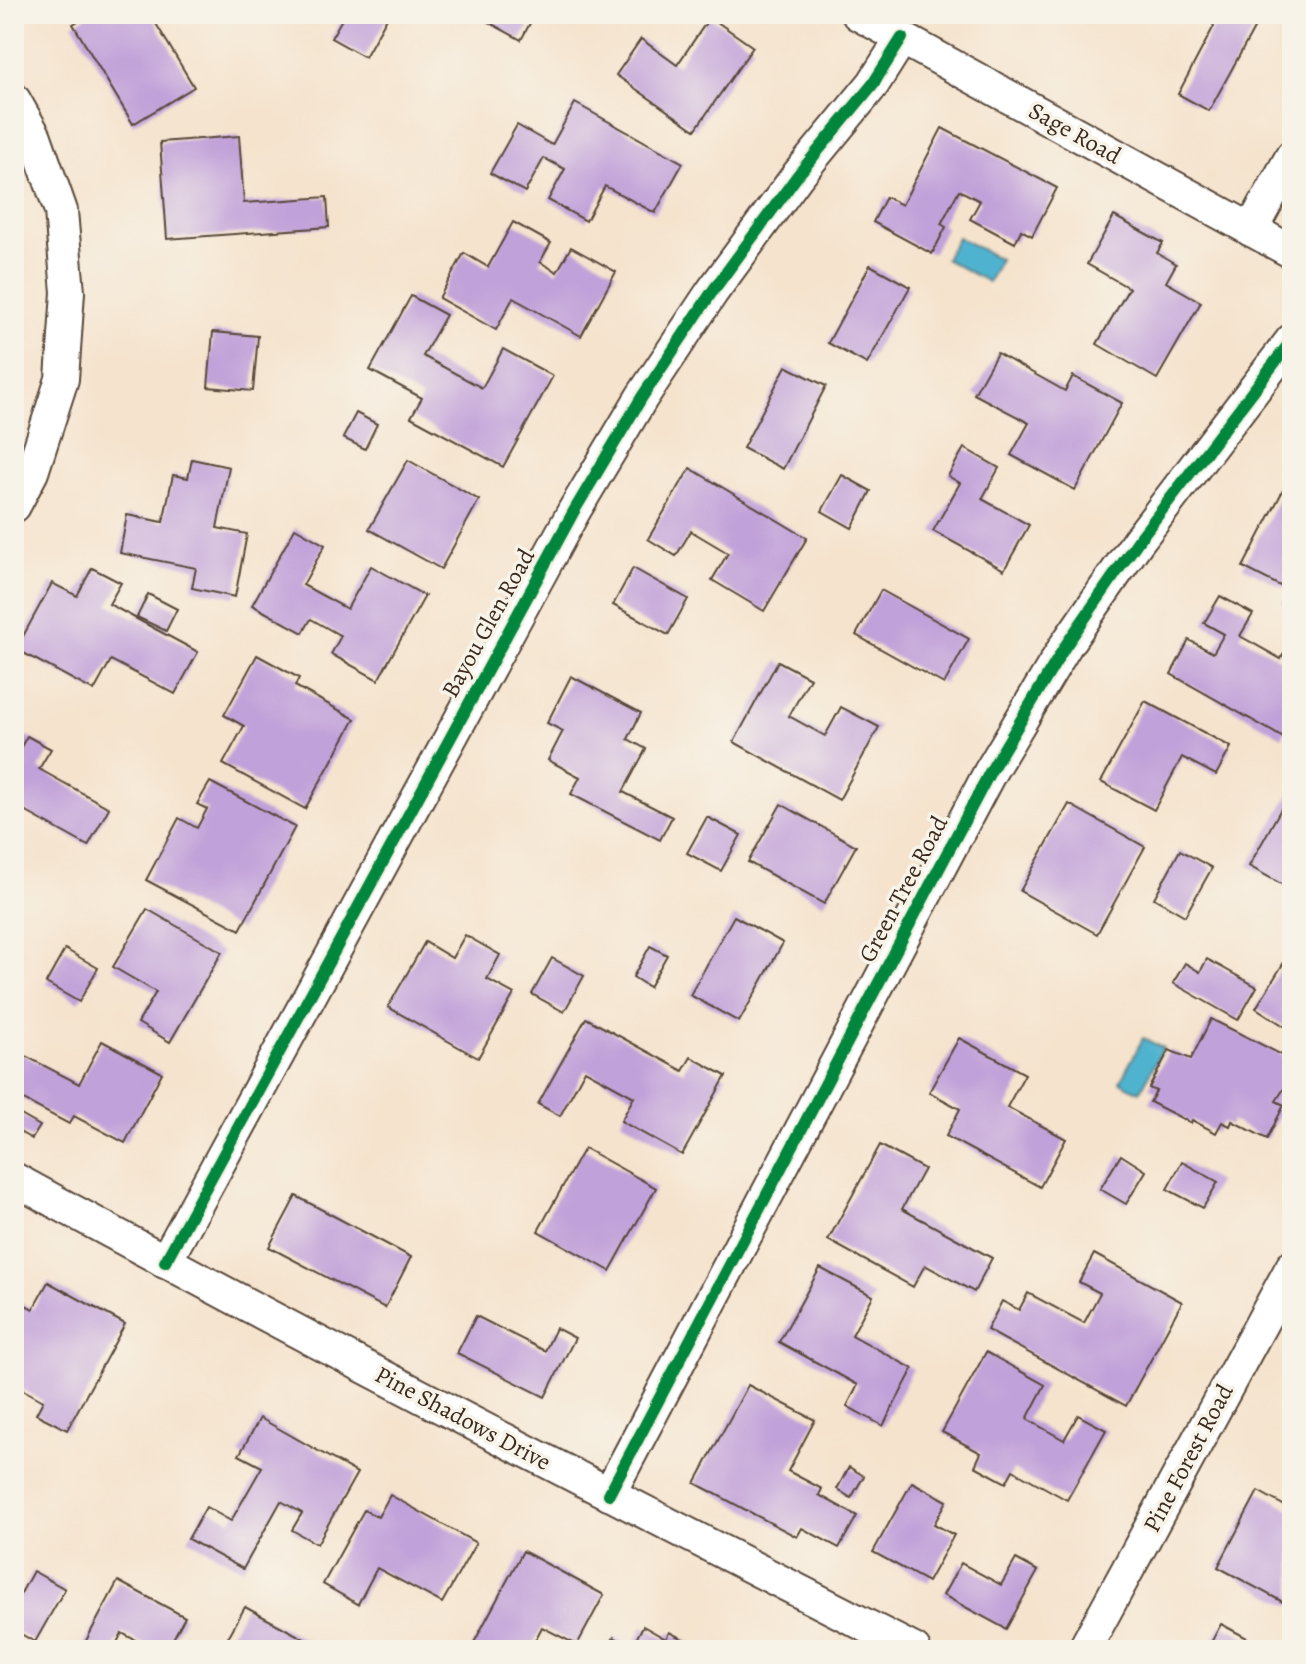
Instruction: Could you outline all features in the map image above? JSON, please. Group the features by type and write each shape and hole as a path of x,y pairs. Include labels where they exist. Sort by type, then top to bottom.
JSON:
{"street":[{"name":"Sage Road","path":"858,14 1292,252"},
{"name":"Bayou Glen Road","path":"165,1262 574,511 642,397 712,292 798,175 873,84 902,38"},
{"path":"14,100 35,137 61,211 68,292 62,379 32,472 14,506"},
{"path":"1251,230 1292,156"},
{"name":"Green Tree Road","path":"609,1494 990,772 1066,645 1138,541 1292,340"},
{"name":"Pine Shadows Drive","path":"14,1179 165,1262 914,1650"},
{"name":"Pine Forest Road","path":"1084,1650 1292,1267"}],"water":[{"path":"957,237 1000,259 988,282 945,259"},
{"path":"1143,1038 1163,1048 1140,1092 1120,1082"}],"building":[{"path":"91,14 158,14 152,17 194,87 133,124 73,24"},
{"path":"345,14 389,14 365,57 331,38"},
{"path":"474,14 535,14 521,40"},
{"path":"1208,14 1262,14 1209,111 1178,94 1214,26"},
{"path":"710,17 753,47 695,130 616,75 641,39 677,65"},
{"path":"575,103 683,163 655,213 605,186 586,221 548,200 565,169 544,158 525,192 490,173 517,125 552,145"},
{"path":"942,128 1057,188 1032,236 1021,230 1015,243 970,219 980,201 959,190 941,224 946,227 932,254 873,222 886,197 902,205"},
{"path":"239,136 244,203 327,197 329,227 167,239 160,142"},
{"path":"1114,216 1163,243 1157,253 1176,264 1166,282 1201,302 1157,379 1097,344 1129,288 1087,264"},
{"path":"513,222 551,243 540,262 557,272 571,247 616,272 581,336 513,298 496,330 439,298 464,253 488,267"},
{"path":"870,265 910,287 867,364 828,343"},
{"path":"411,296 446,315 423,356 482,388 503,349 553,376 503,467 411,417 422,398 370,370"},
{"path":"213,332 258,336 253,391 208,387"},
{"path":"997,353 1065,391 1073,376 1122,403 1075,490 1011,455 1029,423 974,394"},
{"path":"786,366 826,386 783,469 743,448"},
{"path":"356,413 377,424 365,449 343,438"},
{"path":"964,448 999,468 982,499 1029,525 1004,570 933,531 960,483 948,476"},
{"path":"192,459 229,467 217,528 247,534 235,597 192,588 196,568 120,553 127,515 163,522 173,475 188,478"},
{"path":"408,460 479,500 441,569 369,529"},
{"path":"690,468 807,538 764,611 712,580 728,553 691,531 676,556 648,539"},
{"path":"1292,473 1292,608 1282,603 1288,590 1243,567"},
{"path":"842,475 871,491 852,528 822,511"},
{"path":"295,528 325,545 303,585 347,609 371,566 425,596 378,680 331,654 341,636 311,619 303,633 252,605"},
{"path":"92,568 121,583 109,604 198,652 175,694 111,660 94,691 16,649 52,583 77,596"},
{"path":"633,568 688,599 668,635 613,605"},
{"path":"881,590 969,639 944,684 856,635"},
{"path":"148,594 177,609 166,631 137,617"},
{"path":"1220,596 1253,614 1240,636 1281,659 1288,645 1292,647 1292,718 1282,737 1171,674 1189,640 1213,653 1224,634 1204,623"},
{"path":"257,655 299,678 295,686 355,719 305,809 223,764 244,726 224,715"},
{"path":"778,661 810,678 789,716 825,736 841,707 879,727 839,800 734,742"},
{"path":"571,676 641,713 628,739 646,749 623,792 672,817 660,840 571,794 580,777 548,760 563,731 547,723"},
{"path":"1145,701 1231,747 1216,775 1182,757 1154,810 1101,782"},
{"path":"27,736 51,749 39,769 109,808 88,846 14,805 14,759"},
{"path":"210,782 295,827 240,930 146,880 179,818 197,828 207,809 197,804"},
{"path":"1292,789 1292,890 1249,866"},
{"path":"781,804 856,846 824,904 748,862"},
{"path":"1069,804 1145,847 1097,934 1020,891"},
{"path":"707,817 741,835 721,871 687,853"},
{"path":"1180,850 1212,868 1185,916 1154,898"},
{"path":"147,909 222,952 170,1042 138,1023 156,992 113,967"},
{"path":"734,916 783,943 739,1022 690,995"},
{"path":"465,935 500,955 487,979 514,994 478,1058 388,1007 425,942 452,958"},
{"path":"650,946 667,955 649,987 633,977"},
{"path":"65,949 98,968 79,1002 46,983"},
{"path":"1292,949 1292,1031 1256,1008"},
{"path":"552,958 584,976 564,1012 532,994"},
{"path":"1207,959 1257,987 1238,1020 1173,983 1185,963 1200,972"},
{"path":"586,1018 683,1071 691,1057 726,1076 682,1155 621,1121 634,1097 585,1070 560,1116 538,1104"},
{"path":"1211,1019 1292,1060 1292,1076 1276,1101 1284,1105 1267,1139 1232,1121 1230,1126 1222,1122 1216,1133 1150,1102 1156,1091 1149,1088 1169,1050 1191,1059"},
{"path":"959,1038 1025,1074 1007,1107 1066,1139 1040,1187 946,1136 960,1109 929,1092"},
{"path":"102,1041 162,1073 125,1143 74,1116 69,1124 14,1095 14,1065 20,1053 79,1084"},
{"path":"14,1111 40,1126 32,1139 14,1129"},
{"path":"880,1145 924,1169 902,1209 992,1258 974,1292 925,1265 913,1287 828,1240"},
{"path":"584,1148 656,1188 610,1271 538,1231"},
{"path":"1121,1155 1146,1171 1126,1204 1100,1189"},
{"path":"1182,1162 1218,1182 1203,1208 1167,1189"},
{"path":"296,1196 411,1257 385,1308 269,1247"},
{"path":"1094,1254 1182,1302 1126,1406 987,1330 1002,1301 1019,1310 1028,1293 1084,1323 1100,1293 1079,1282"},
{"path":"820,1268 873,1296 852,1335 913,1369 883,1426 847,1406 858,1385 779,1342"},
{"path":"48,1282 125,1324 67,1430 36,1414 43,1401 14,1385 14,1299 33,1309"},
{"path":"476,1316 545,1351 556,1328 575,1338 545,1397 457,1353"},
{"path":"986,1352 1045,1385 1027,1419 1064,1440 1078,1415 1106,1430 1067,1500 1013,1470 1006,1483 975,1466 981,1453 942,1432"},
{"path":"748,1385 815,1420 788,1471 822,1489 819,1495 857,1516 839,1548 802,1528 797,1537 695,1483"},
{"path":"260,1418 357,1473 317,1544 292,1530 302,1513 281,1501 243,1569 188,1539 206,1507 231,1521 262,1467 239,1455"},
{"path":"849,1467 864,1476 851,1498 837,1489"},
{"path":"912,1482 947,1501 934,1524 954,1535 928,1582 873,1552"},
{"path":"1258,1491 1292,1510 1292,1607 1218,1567"},
{"path":"390,1495 476,1543 442,1603 377,1568 358,1604 323,1584 364,1510 378,1517"},
{"path":"523,1551 604,1595 577,1645 542,1627 530,1650 470,1650"},
{"path":"1016,1559 1038,1571 1006,1629 943,1595 961,1563 1001,1585"},
{"path":"33,1571 65,1589 35,1642 14,1630 14,1606"},
{"path":"118,1581 185,1617 167,1650 154,1650 122,1633 113,1650 81,1650"},
{"path":"245,1607 308,1641 303,1650 221,1650"},
{"path":"1221,1624 1264,1647 1262,1650 1207,1650"},
{"path":"643,1626 666,1639 669,1632 694,1645 691,1650 607,1650 614,1637 632,1647"}],"cycle path":[{"path":"165,1262 574,511 642,397 712,292 798,175 873,84 902,38"},
{"path":"609,1494 990,772 1066,645 1138,541 1292,340"}]}
